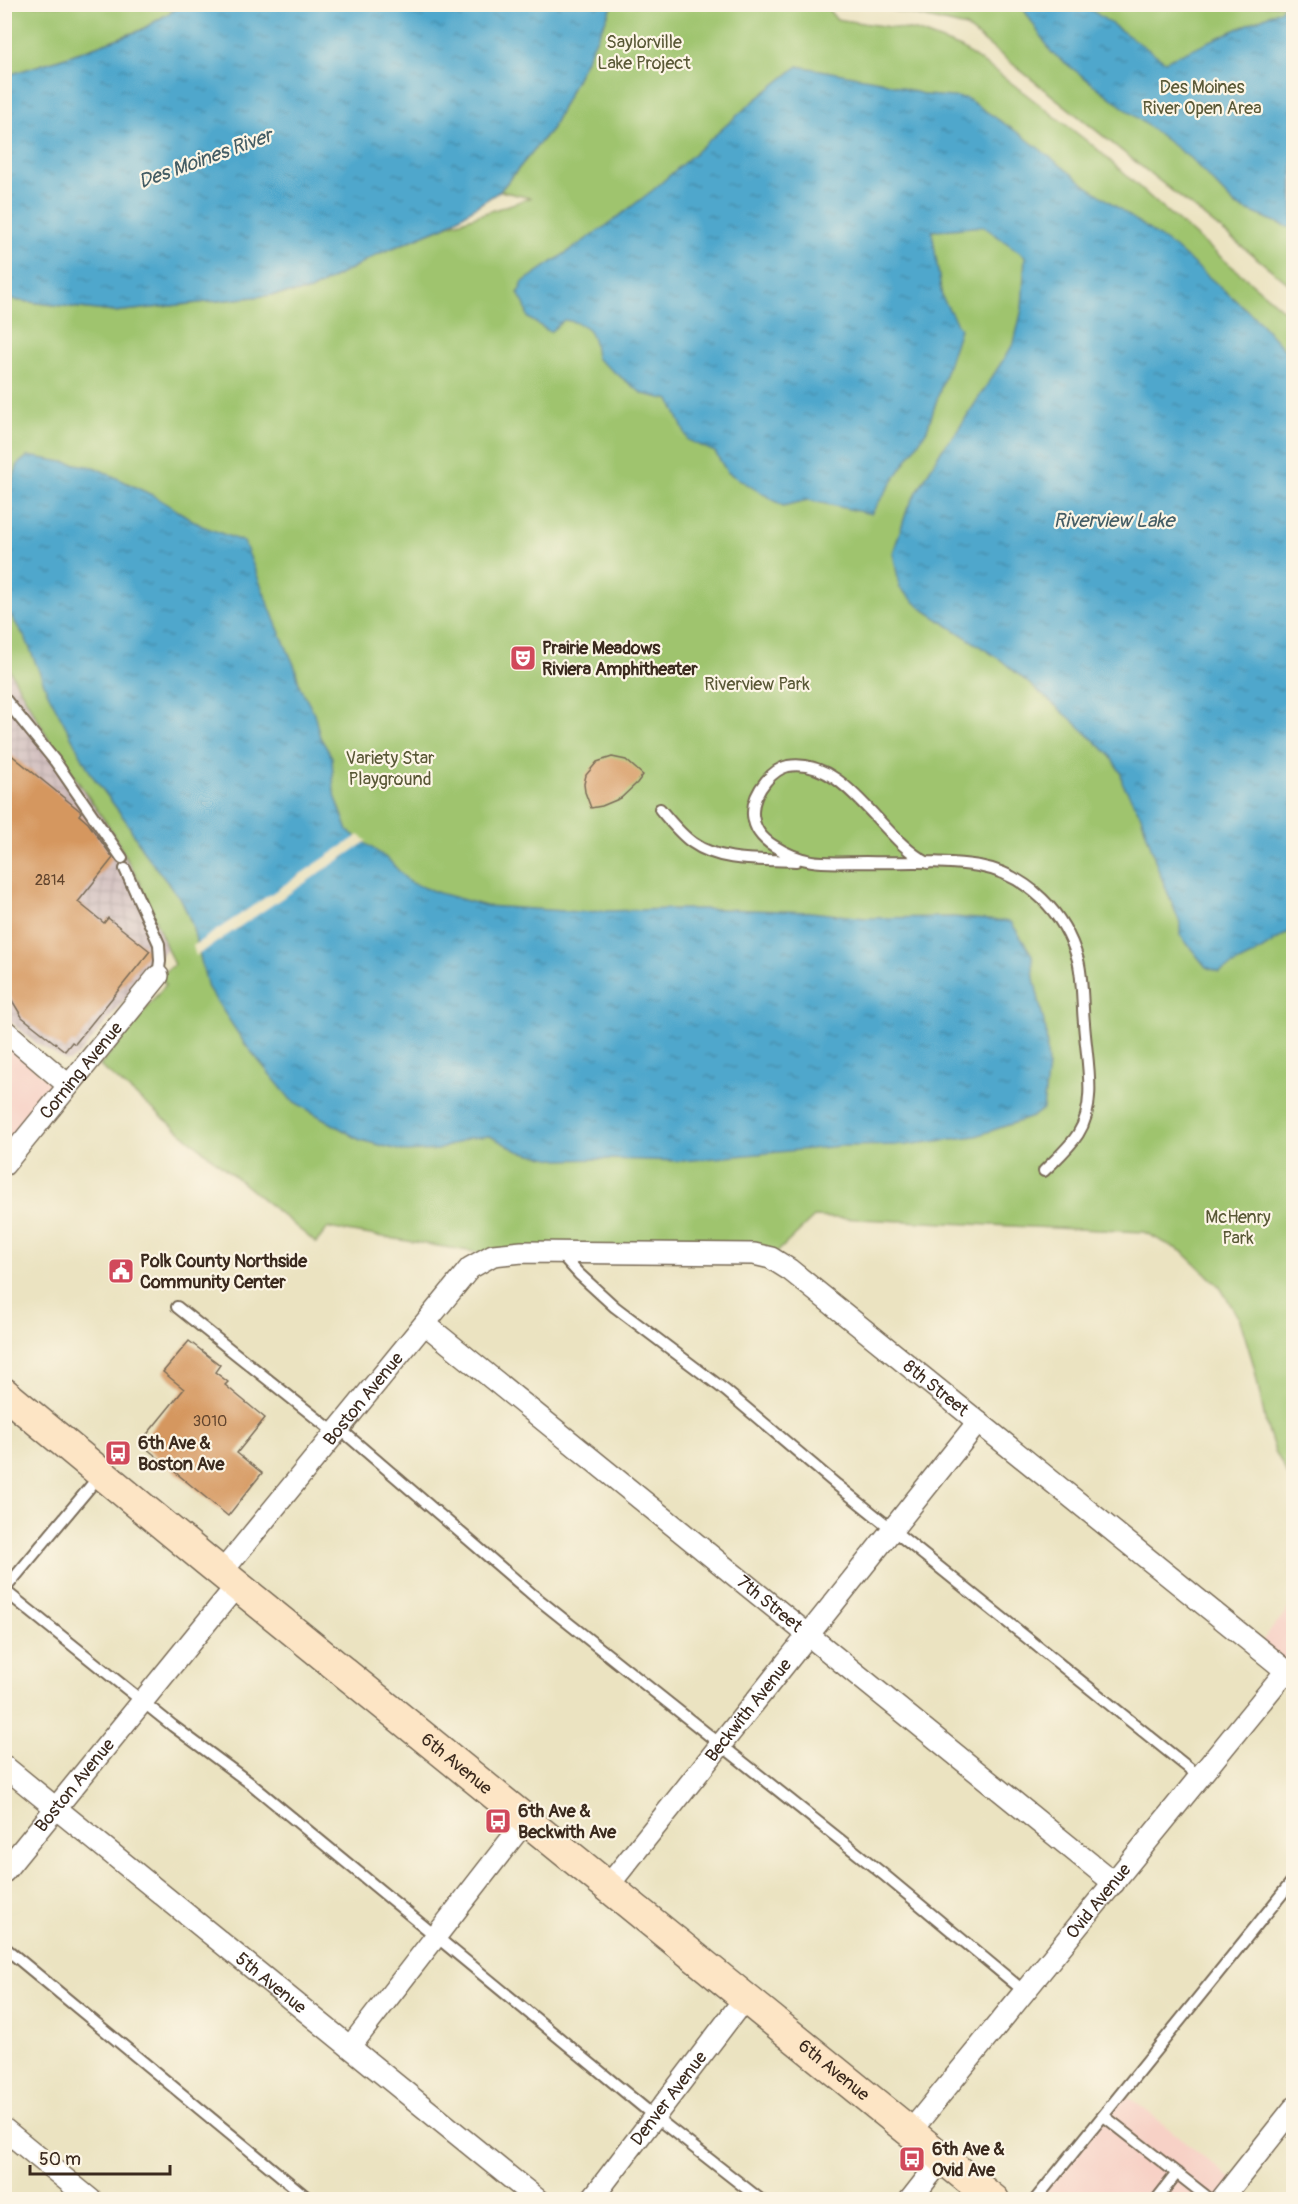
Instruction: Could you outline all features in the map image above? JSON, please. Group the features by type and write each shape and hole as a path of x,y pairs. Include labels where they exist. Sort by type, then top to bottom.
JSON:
{"main road":[{"name":"6th Avenue","path":"4,1393 229,1579 994,2199"}],"street":[{"name":"Corning Avenue","path":"4,1165 158,976"},
{"path":"4,1030 69,1085"},
{"name":"8th Street","path":"522,1252 754,1254 771,1258 790,1270 1291,1669"},
{"name":"Boston Avenue","path":"4,1872 143,1702 337,1431 470,1268 494,1255 522,1252"},
{"name":"7th Street","path":"424,1324 1114,1883"},
{"name":"Beckwith Avenue","path":"608,1886 978,1422"},
{"name":"Ovid Avenue","path":"910,2132 1291,1669"},
{"name":"5th Avenue","path":"4,1766 538,2199"},
{"path":"350,2047 526,1820"},
{"name":"Denver Avenue","path":"591,2199 745,1998"},
{"path":"1221,2199 1293,2108"},
{"path":"4,2129 91,2199"},
{"path":"910,2199 943,2158"}],"lane":[{"path":"4,698 55,761 124,864 159,944 158,976"},
{"path":"808,862 791,856 770,843 755,827 752,806 758,790 771,775 787,766 808,767 834,776 901,845 928,863"},
{"path":"660,809 694,844 712,853 808,862 928,863 979,866 1017,879 1035,891 1061,920 1079,962 1089,1096 1085,1118 1078,1133 1044,1171"},
{"path":"559,1252 615,1307 726,1391 790,1447 1200,1777"},
{"path":"177,1307 337,1431 533,1595 883,1874 1025,1992"},
{"path":"102,1473 4,1590 143,1702 250,1783 654,2116 761,2199"},
{"path":"1035,2199 1293,1879"},
{"path":"4,1947 310,2199"},
{"path":"1104,2116 1211,2199"},
{"path":"1156,2199 1177,2173"}],"shaded area":[{"path":"4,662 50,741 109,827 138,879 167,948 80,1054 70,1061 66,1061 34,1042 5,1017"},
{"path":"5,1042 47,1080 50,1086 48,1093 5,1145"},
{"path":"1293,1603 1293,1677 1257,1647"},
{"path":"1123,2092 1234,2181 1221,2199 1035,2200"}],"green space":[{"name":"Riverview Park","path":"824,4 836,19 916,31 961,48 1001,75 1096,148 1159,205 1293,318 1293,1485 1275,1451 1266,1424 1254,1366 1240,1320 1220,1287 1183,1252 1144,1232 814,1217 771,1258 493,1255 328,1228 316,1243 100,1066 166,984 158,976 174,965 138,879 109,827 50,741 5,662 4,299 114,312 310,291 378,254 446,226 530,198 500,191 552,128 613,5"},
{"path":"5,5 184,5 141,30 5,76"},
{"name":"Des Moines River Open Area","path":"871,5 1293,5 1293,287 966,27"}],"water":[{"name":"Des Moines River","path":"184,4 613,5 552,128 500,191 446,226 378,254 310,291 114,312 5,299 5,76 141,30"},
{"path":"1021,5 1084,5 1165,61 1280,10 1285,5 1293,5 1293,229 1236,206 1191,159 1051,52"},
{"name":"Riverview Lake","path":"798,66 880,81 926,95 966,98 1023,136 1086,185 1179,251 1257,319 1293,359 1293,929 1255,954 1219,972 1206,967 1180,935 1180,923 1158,869 1141,816 1122,782 1121,773 1109,754 1001,660 921,608 900,588 893,553 908,507 942,449 956,433 1014,343 1022,309 1025,256 983,226 932,231 942,297 960,329 927,430 871,514 808,500 783,506 727,472 715,452 688,440 670,400 643,394 596,358 594,342 586,327 564,320 550,332 528,318 518,293 523,282 610,223 653,190 749,105"},
{"path":"28,456 94,467 154,496 202,526 244,542 295,667 300,687 314,713 320,737 332,757 334,792 348,831 389,860 409,882 486,906 579,912 721,909 811,912 866,918 954,917 1011,922 1032,955 1034,978 1046,1031 1048,1067 1043,1109 1032,1117 976,1136 906,1145 840,1146 684,1161 559,1160 518,1151 490,1136 469,1138 438,1150 406,1152 360,1140 291,1100 245,1044 208,988 192,925 182,901 145,854 126,821 91,774 47,691 26,639 5,607 5,503 18,464"}],"pier":[{"path":"359,835 367,841 196,956 193,946"}],"building":[{"path":"4,749 81,812 79,815 88,823 113,858 78,902 104,923 108,918 150,951 75,1044 72,1042 65,1051 22,1017 4,987"},
{"path":"612,757 626,760 643,775 621,798 591,808 585,792 586,775 597,762"},
{"path":"189,1341 220,1365 215,1372 228,1382 225,1385 265,1418 237,1453 262,1473 228,1516 140,1443 184,1389 163,1372"}],"place":[{"name":"Prairie Meadows Riviera Amphitheater","path":"523,658"},
{"name":"Polk County Northside Community Center","path":"121,1271"},
{"name":"6th Ave & Boston Ave","path":"118,1453"},
{"name":"6th Ave & Beckwith Ave","path":"498,1821"},
{"name":"6th Ave & Ovid Ave","path":"912,2159"}],"park label":[{"name":"Saylorville Lake Project","path":"644,52"},
{"name":"Variety Star Playground","path":"390,768"},
{"name":"McHenry Park","path":"1238,1227"}]}
